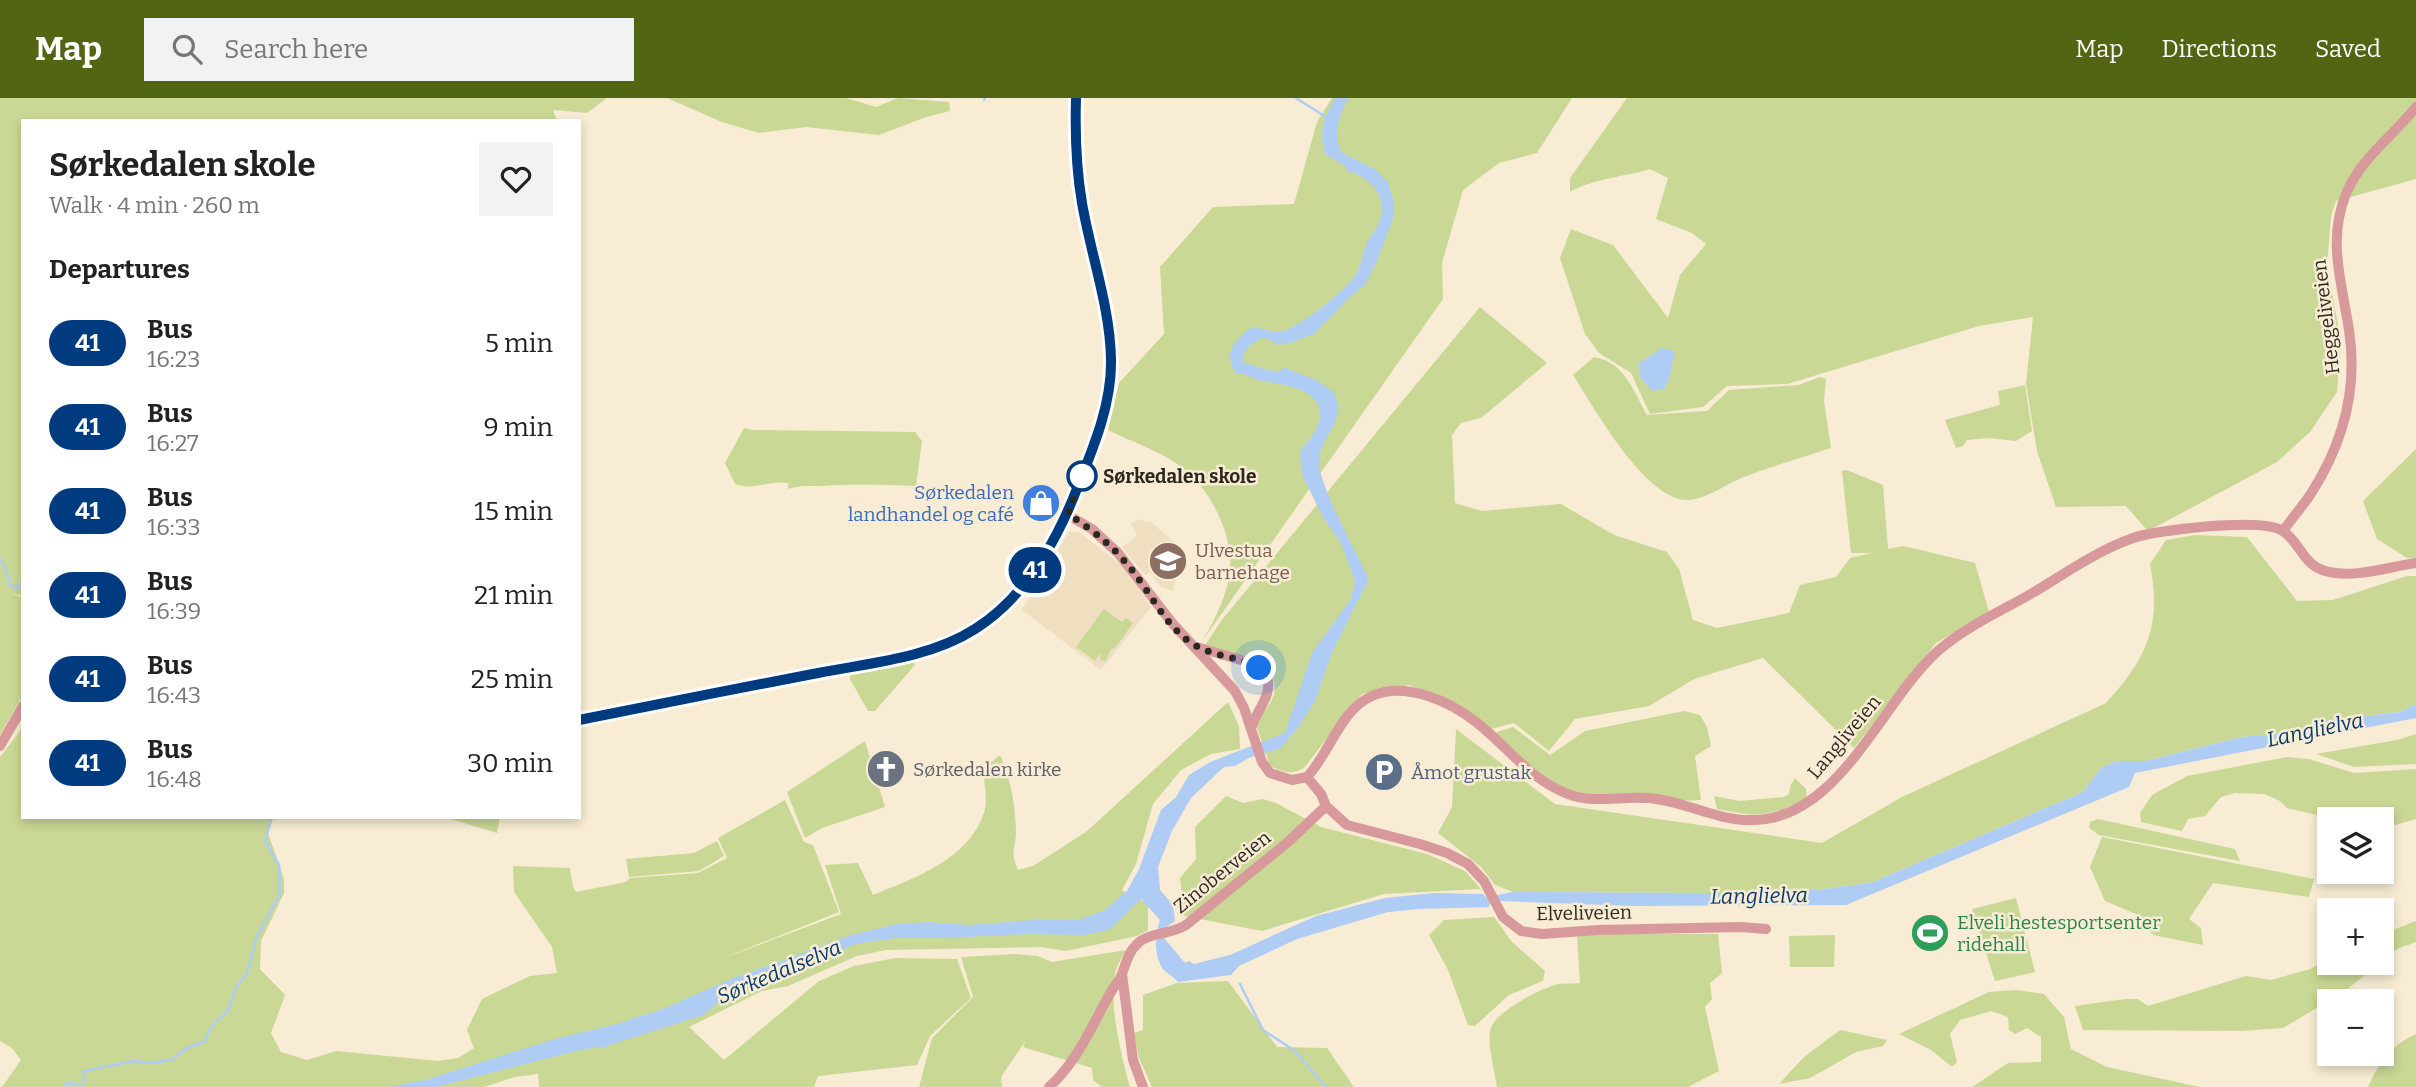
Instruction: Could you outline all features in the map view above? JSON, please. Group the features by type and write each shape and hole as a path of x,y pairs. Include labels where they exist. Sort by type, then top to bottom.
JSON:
{"street":[{"path":"581,720 922,651 954,640 986,622 1019,591 1041,561 1068,514 1104,414 1111,370 1108,327 1078,174 1076,98"},
{"name":"Heggeliveien","path":"2283,531 2323,473 2339,441 2346,418 2352,362 2350,331 2336,260 2336,232 2341,208 2361,167 2416,107"},
{"path":"1068,514 1092,529 1118,553 1173,624 1235,691 1244,708 1262,762 1270,773 1292,780 1307,777 1321,794 1326,806"},
{"name":"Langliveien","path":"1307,777 1316,768 1354,708 1376,694 1406,691 1437,700 1468,716 1538,778 1567,794 1588,799 1658,799 1725,818 1748,820 1779,816 1806,804 1831,782 1925,665 1946,645 2094,556 2133,538 2158,531 2231,526 2283,531"},
{"path":"2283,531 2309,563 2327,572 2358,572 2416,563"},
{"path":"1195,645 1251,663 1267,676 1268,695 1254,718 1251,731"},
{"path":"0,746 21,709"},
{"name":"Elveliveien","path":"1326,806 1342,821 1355,828 1420,844 1460,859 1479,874 1503,918 1514,927 1542,934 1598,930 1766,929"},
{"name":"Zinoberveien","path":"1049,1087 1074,1058 1122,974 1134,947 1145,938 1176,931 1193,920 1288,842 1326,806"},
{"path":"1122,974 1133,1060 1143,1087"}],"shaded area":[{"path":"1139,519 1147,523 1149,521 1186,551 1172,591 1161,587 1150,572 1145,575 1122,547 1137,536 1131,523"},
{"name":"Sørkedalen skole","path":"1069,532 1079,532 1120,564 1151,607 1101,670 1022,610"}],"green space":[{"path":"0,98 607,98 587,113 553,110 556,119 21,119 21,596 11,593 21,597 21,698 0,735"},
{"path":"667,98 846,98 876,107 898,98 949,102 950,111 879,135 806,127 759,133 722,122"},
{"path":"1332,98 1572,98 1537,153 1499,163 1463,190 1442,263 1443,299 1201,643 1218,612 1229,579 1229,548 1225,532 1211,501 1191,475 1163,456 1108,430 1119,383 1164,334 1160,267 1213,207 1294,204 1317,122"},
{"path":"1627,98 2416,98 2416,179 2336,201 2331,216 2327,267 2338,325 2340,352 2337,392 2310,432 2277,462 2148,531 2126,506 2056,507 2037,451 2026,384 2033,317 1979,326 1787,384 1727,386 1703,407 1650,414 1631,373 1599,353 1585,334 1560,258 1571,229 1613,245 1668,318 1680,275 1706,244 1692,233 1656,219 1668,178 1650,169 1599,181 1570,192 1570,178"},
{"path":"1480,307 1547,363 1481,418 1461,423 1452,435 1455,503 1482,511 1561,504 1614,535 1667,552 1679,569 1693,620 1717,628 1789,613 1800,585 1836,577 1850,558 1872,553 1851,553 1842,471 1847,470 1883,485 1888,549 1903,546 1975,563 1989,612 1936,643 1854,748 1763,658 1694,679 1649,706 1575,719 1549,751 1514,723 1491,729 1459,705 1409,685 1362,694 1304,768 1291,772 1270,766 1257,728 1272,699 1275,686 1272,676 1254,661 1206,644 1221,621"},
{"path":"1594,357 1605,360 1621,371 1647,415 1707,411 1729,390 1799,385 1820,377 1826,379 1824,401 1831,448 1739,479 1703,497 1690,500 1673,497 1657,487 1623,451 1573,375"},
{"path":"2025,385 2032,431 2016,441 1988,438 1967,440 1963,446 1956,448 1945,420 2000,405 1998,391"},
{"path":"744,428 915,432 922,441 916,486 845,485 788,489 788,483 748,486 735,484 725,463"},
{"path":"2416,449 2416,558 2407,558 2377,539 2363,501"},
{"path":"2195,535 2247,537 2297,601 2333,600 2407,576 2416,576 2416,704 2400,712 2323,721 2292,732 2241,737 2145,761 2117,761 2101,768 2083,792 1873,882 1824,889 1718,893 1513,892 1495,885 1481,867 1438,833 1452,807 1456,729 1555,804 1822,843 1902,797 2106,703 2132,671 2148,640 2154,606 2150,564 2166,540"},
{"path":"1104,609 1122,622 1126,618 1133,623 1115,648 1111,649 1105,662 1100,659 1100,653 1095,661 1076,647"},
{"path":"914,659 915,665 875,711 868,711 850,675 854,671"},
{"path":"1228,702 1239,726 1240,749 1211,754 1181,770 1153,804 1136,864 1122,890 1148,904 1148,930 1137,936 1066,951 1041,947 886,950 857,956 788,986 762,991 689,1027 724,1060 819,981 854,966 895,958 957,959 971,998 930,1036 917,1065 818,1076 814,1087 539,1087 538,1074 515,1077 484,1087 2,1087 21,1060 12,1048 0,1041 0,757 21,730 21,819 273,819 267,830 284,879 284,893 261,941 260,969 285,995 271,1033 281,1052 307,1060 336,1051 438,1061 458,1058 474,1048 467,1030 482,999 530,976 557,973 552,947 514,892 513,866 570,868 576,892 626,882 630,878 698,873 727,858 718,838 785,800 804,842 813,845 839,912 721,959 841,914 825,865 858,863 873,895 922,874 953,855 966,843 984,813 986,797 983,769 1000,755 1013,801 1016,831 1013,853 1018,870 1033,866 1086,832"},
{"path":"1684,711 1700,715 1707,727 1711,746 1695,756 1701,800 1627,799 1570,789 1540,773 1494,733 1513,727 1550,755 1585,731"},
{"path":"2416,734 2416,764 2354,767 2316,754 2397,740"},
{"path":"865,741 885,807 822,828 805,838 787,792"},
{"path":"2287,757 2309,759 2354,773 2416,769 2416,819 2394,825 2394,807 2317,807 2317,815 2287,808 2280,801 2265,794 2235,793 2221,797 2205,816 2188,819 2182,831 2141,822 2140,813 2152,795 2187,776"},
{"path":"1795,778 1806,789 1807,799 1793,805 1754,815 1717,809 1714,796 1740,801 1784,797 1789,794"},
{"path":"1226,796 1243,803 1262,799 1276,803 1321,827 1427,854 1465,871 1481,889 1384,894 1262,931 1184,916 1180,878 1196,859 1195,827"},
{"path":"451,819 500,819 497,833"},
{"path":"2098,819 2235,849 2240,861 2099,835 2089,828 2090,822"},
{"path":"2102,837 2314,879 2309,897 2213,883 2189,919 2201,928 2203,945 2153,935 2136,914 2105,901 2090,867"},
{"path":"717,841 724,856 699,871 629,877 626,859 694,853"},
{"path":"2016,898 2035,972 1995,981 1972,909"},
{"path":"1494,917 1512,942 1545,971 1543,981 1509,995 1475,1026 1468,1025 1448,970 1429,935 1444,920"},
{"path":"2416,921 2416,942 2394,951 2394,929"},
{"path":"1586,934 1718,934 1722,973 1710,983 1712,999 1705,1007 1719,1071 1688,1087 1497,1087 1490,1041 1491,1028 1495,1021 1520,1001 1541,990 1558,984 1580,983 1577,937"},
{"path":"1835,935 1834,967 1790,967 1789,936"},
{"path":"1126,950 1116,970 1113,997 1130,1087 1102,1087 1093,1080 1092,1068 1023,1047 1026,1040 1001,1077 1002,1087 919,1087 932,1038 973,997 961,957 1015,954 1037,956 1052,962"},
{"path":"2317,966 2317,975 2365,975 2348,989 2317,989 2317,1008 2283,1028 2240,1031 2083,1030 2075,1006 2138,999 2148,1006 2246,976 2271,980"},
{"path":"1228,981 1277,1047 1327,1048 1354,1087 1152,1087 1139,1058 1134,1033 1143,1030 1143,995 1177,983"},
{"path":"2016,990 2044,994 2064,1017 2071,1049 2107,1067 2200,1087 1972,1087 2008,1063 2041,1062 2041,1037 2027,1028 2015,1034 2009,1030 2008,1017 1991,1011 1960,1020 1950,1034 1957,1062 1952,1067 1931,1050 1899,1034 1989,992"},
{"path":"1840,1030 1887,1040 1883,1046 1856,1052 1810,1078 1779,1084 1804,1057"},
{"path":"2416,1034 2416,1087 2368,1087 2379,1066 2394,1066 2394,1049"}],"water":[{"path":"1335,98 1348,98 1338,124 1337,137 1341,152 1376,170 1388,182 1394,201 1394,216 1365,285 1314,334 1279,345 1264,337 1246,350 1243,362 1280,372 1283,367 1316,380 1334,392 1338,406 1337,415 1320,455 1321,474 1332,504 1369,579 1331,655 1315,701 1297,729 1281,748 1249,758 1235,766 1224,767 1191,798 1172,831 1158,867 1160,890 1173,905 1175,921 1165,928 1164,938 1185,963 1189,961 1194,964 1230,955 1316,916 1385,898 1434,893 1483,894 1486,897 1513,892 1718,893 1824,889 1873,882 2083,792 2101,768 2117,761 2145,761 2241,737 2292,732 2323,721 2400,712 2416,704 2416,718 2135,773 2129,787 1846,905 1633,906 1500,901 1490,903 1489,907 1388,912 1297,939 1239,966 1231,975 1178,982 1161,966 1156,943 1160,920 1141,899 1109,930 1085,935 895,938 855,944 778,982 756,984 721,999 704,1015 604,1047 584,1049 436,1087 388,1087 425,1080 555,1039 663,1009 731,979 851,935 898,924 929,922 969,925 1046,919 1079,920 1105,910 1127,891 1139,869 1161,810 1176,797 1189,775 1210,762 1285,733 1312,653 1351,599 1355,581 1340,541 1325,521 1302,475 1300,452 1316,429 1320,416 1319,406 1314,398 1295,388 1236,373 1230,359 1236,341 1252,327 1275,332 1286,330 1308,318 1350,283 1380,220 1381,200 1374,187 1325,154 1323,125"},
{"path":"1662,348 1675,351 1669,380 1664,389 1653,391 1640,378 1638,364"}],"waterway":[{"path":"1296,98 1326,117"},
{"path":"0,559 10,585 17,589 21,582"},
{"path":"64,1087 67,1083 84,1083 84,1071 133,1061 154,1063 173,1059 185,1049 205,1041 213,1024 228,1011 236,987 247,974 256,939 280,893 279,865 265,841 271,819"},
{"path":"1240,984 1263,1030 1295,1051 1326,1087"}],"bus line":[{"name":"41","path":"581,720 877,662 934,648 964,636 986,622 1008,603 1030,577 1068,514 1104,414 1111,379 1108,327 1078,174 1076,98"}],"place":[{"name":"Sørkedalen skole","path":"1082,476"},
{"name":"Sørkedalen landhandel og café","path":"1041,503"},
{"name":"Ulvestua barnehage","path":"1168,561"},
{"name":"Sørkedalen kirke","path":"886,769"},
{"name":"Åmot grustak","path":"1384,772"},
{"name":"Elveli hestesportsenter ridehall","path":"1930,933"}],"route":[{"path":"1082,476 1068,514 1092,529 1118,553 1188,640 1208,651 1243,660 1259,668"}],"water label":[{"name":"Langlielva","path":"2315,730"},
{"name":"Langlielva","path":"1759,896"},
{"name":"Sørkedalselva","path":"779,972"}]}
